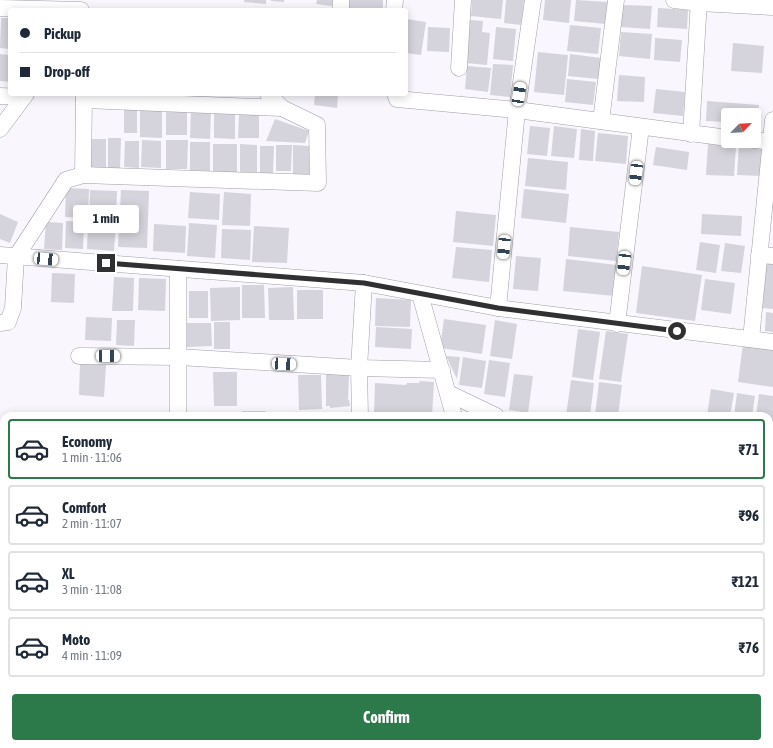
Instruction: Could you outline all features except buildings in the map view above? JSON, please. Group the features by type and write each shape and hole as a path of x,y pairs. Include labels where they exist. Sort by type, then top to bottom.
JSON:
{"street":[{"path":"459,68 463,0"},
{"path":"498,308 517,110 533,0"},
{"path":"601,121 616,0"},
{"path":"674,0 773,7"},
{"path":"692,134 699,2"},
{"path":"0,96 25,96"},
{"path":"0,129 25,96"},
{"path":"0,323 8,322 13,308 16,256 66,180 83,175 318,183 317,124 282,108 270,96"},
{"path":"396,96 397,99 517,110 641,128 721,137"},
{"path":"83,175 84,97 282,108"},
{"path":"751,340 766,255 773,120"},
{"path":"617,324 641,128"},
{"path":"761,141 772,142"},
{"path":"0,255 364,283 498,308 617,324 773,342"},
{"path":"178,269 178,412"},
{"path":"360,412 359,368 364,283"},
{"path":"420,294 453,412"},
{"path":"79,356 179,357 359,368 442,370"},
{"path":"448,393 488,412"}],"route":[{"path":"106,263 364,283 498,308 677,331"}]}
